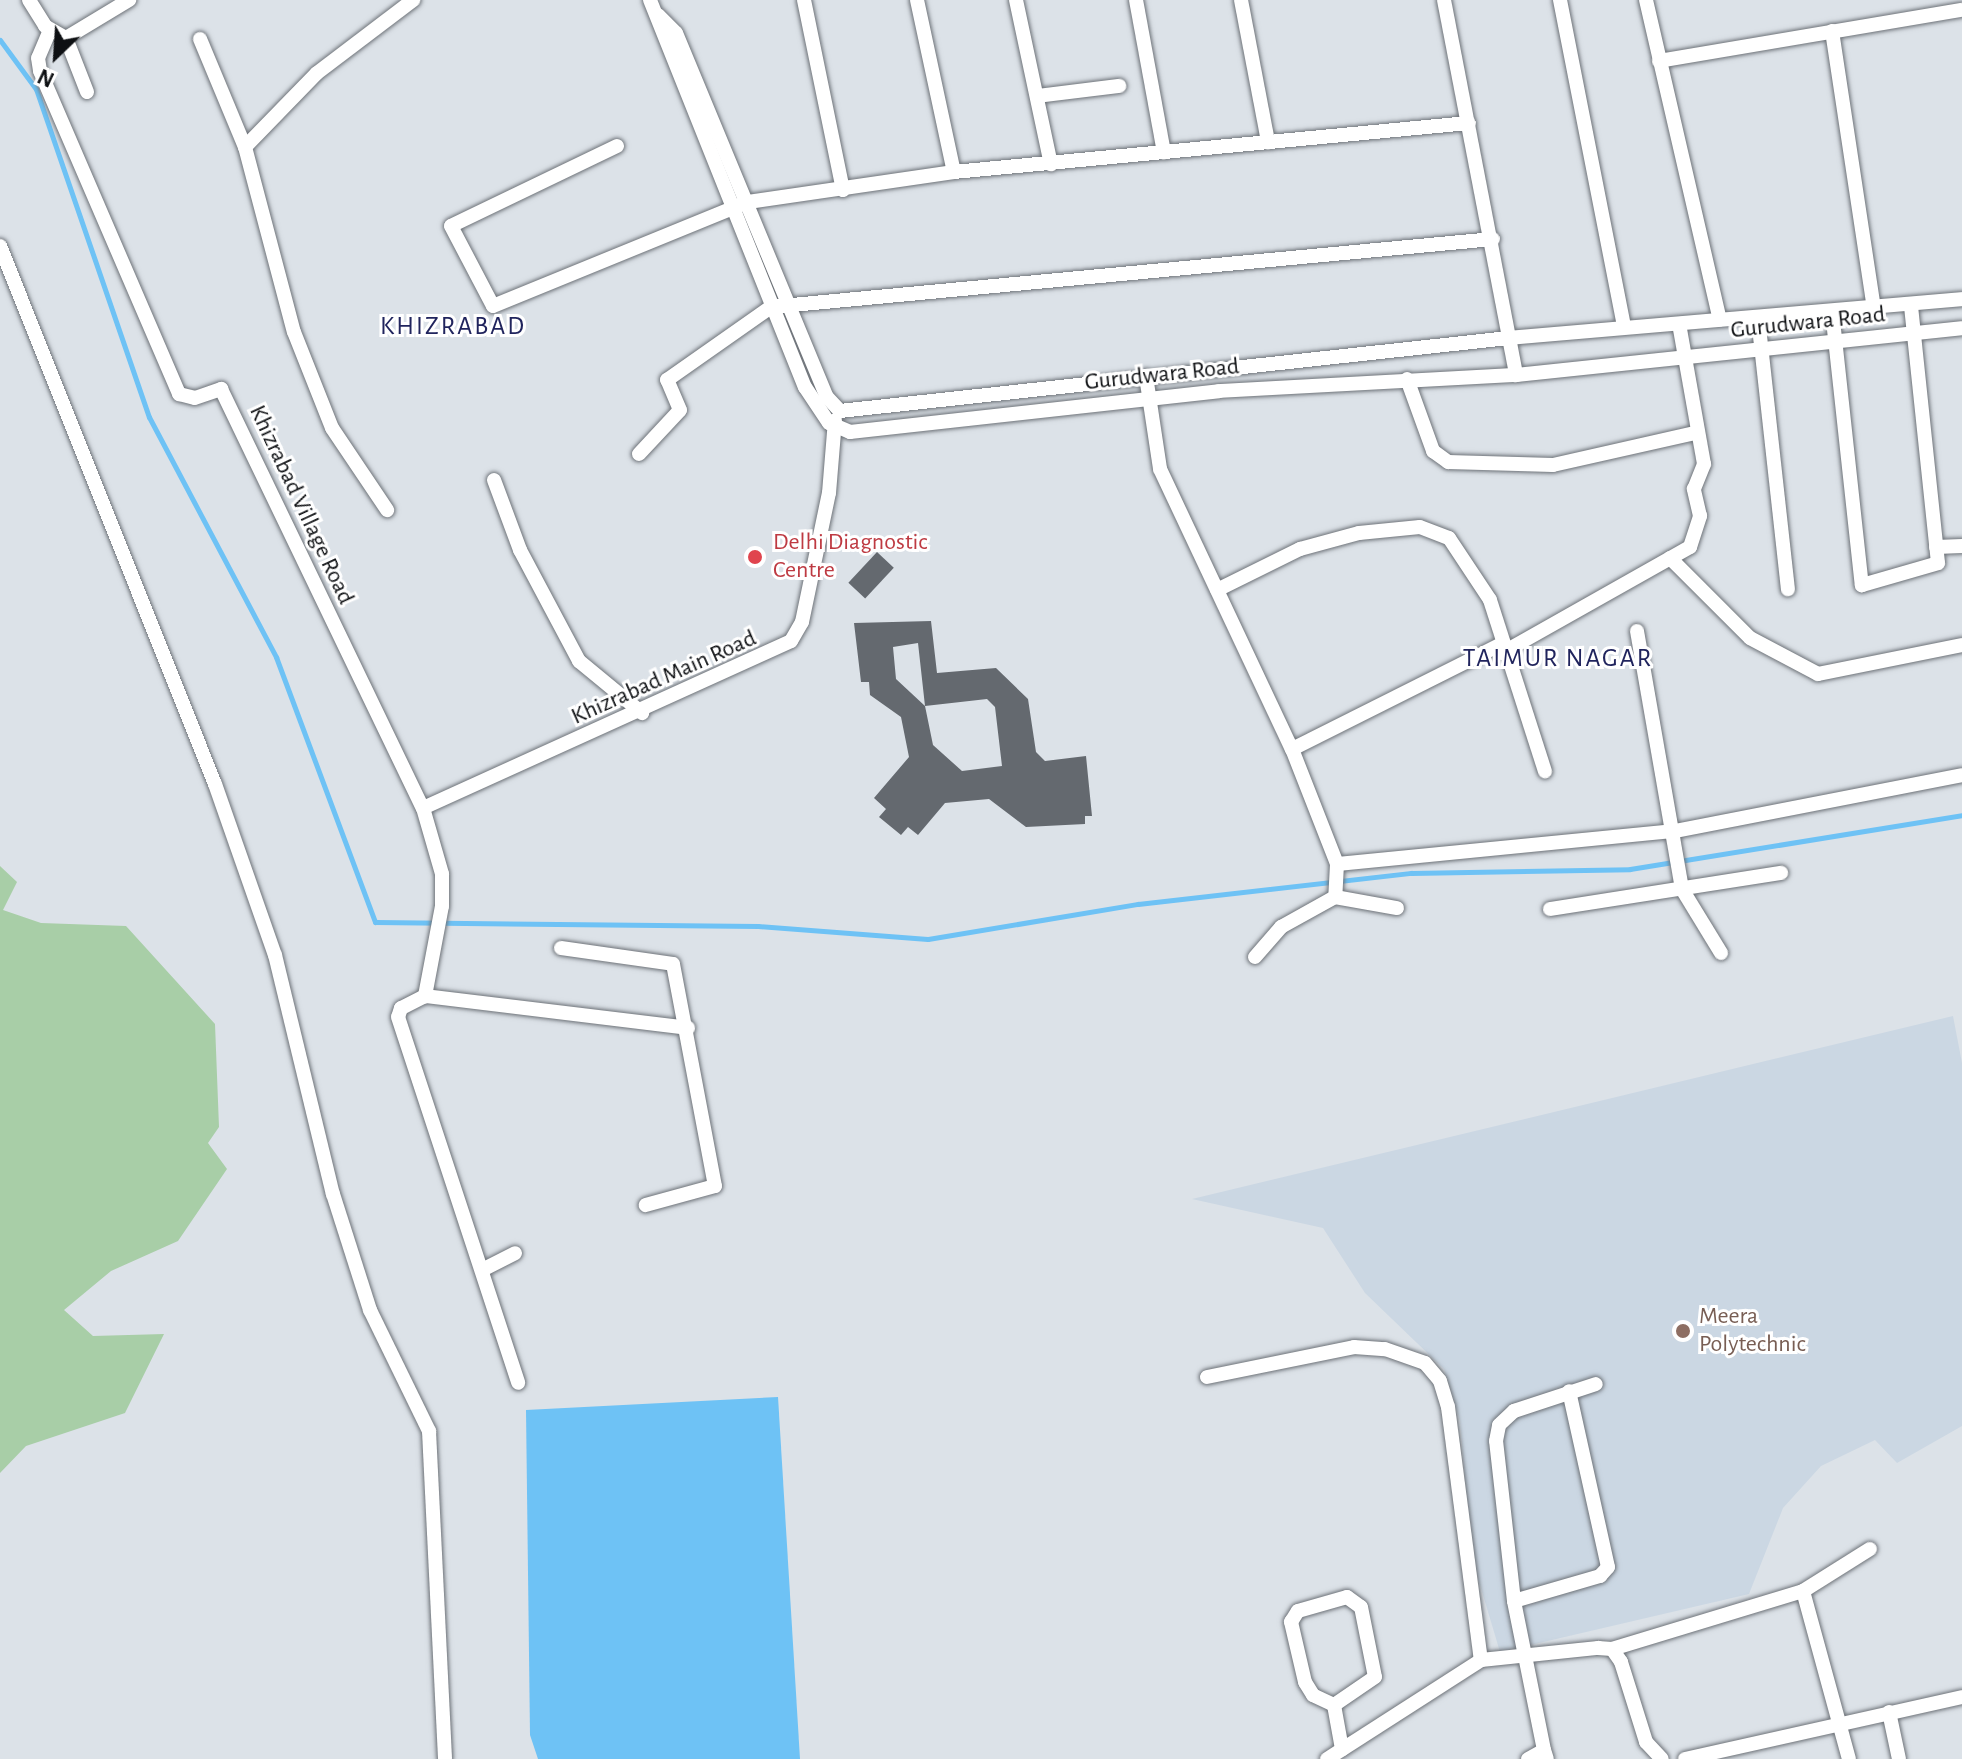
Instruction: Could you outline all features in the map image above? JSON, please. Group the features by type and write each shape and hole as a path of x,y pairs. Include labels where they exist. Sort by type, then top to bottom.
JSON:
{"street":[{"path":"29,0 50,30 66,38 87,92"},
{"path":"66,38 109,6 129,0"},
{"path":"245,147 317,73 413,0"},
{"path":"650,0 805,387 833,426"},
{"path":"804,0 843,190"},
{"path":"917,0 954,172"},
{"path":"1016,0 1051,164"},
{"path":"1136,0 1164,152"},
{"path":"1241,0 1268,142"},
{"path":"1444,0 1513,337 1516,375"},
{"path":"1560,0 1624,327"},
{"path":"1646,0 1720,320"},
{"path":"1659,61 1962,10"},
{"path":"658,15 676,33 789,305 838,409 1513,337 1962,299"},
{"name":"Khizrabad Village Road","path":"50,30 38,58 40,71 179,394 195,398 221,389 423,808"},
{"path":"1832,31 1874,308"},
{"path":"200,39 245,147 294,332 332,428 387,510"},
{"path":"1037,96 1119,86"},
{"path":"617,146 451,226 493,306 731,206 748,202 954,172 1469,123"},
{"path":"639,454 680,410 667,380 771,307 1493,239"},
{"path":"0,246 215,784 275,955 361,1285 429,1431 445,1759"},
{"path":"1832,311 1862,585 1938,563 1911,304"},
{"path":"1758,318 1788,589"},
{"path":"1292,749 1501,649 1690,547 1700,516 1694,489 1704,464 1695,433 1679,324"},
{"name":"Gurudwara Road","path":"833,426 867,432 1150,398 1407,379 1516,375 1836,344 1962,328"},
{"path":"1146,376 1160,469 1292,749 1335,879 1397,908"},
{"path":"1407,379 1433,451 1448,462 1553,465 1695,433"},
{"name":"Khizrabad Main Road","path":"423,808 766,658 799,630 829,493 833,426 838,409"},
{"path":"494,480 520,550 579,661 642,713"},
{"path":"1217,590 1300,549 1420,527 1449,538 1461,551 1490,600 1501,649 1545,771"},
{"path":"1936,547 1962,546"},
{"path":"1670,558 1750,638 1818,674 1962,645"},
{"path":"1637,631 1675,831 1682,889 1721,953"},
{"path":"1255,957 1281,927 1335,879 1675,831 1962,775"},
{"path":"423,808 442,874 442,906 425,996"},
{"path":"1550,909 1781,873"},
{"path":"561,948 673,964 688,1028 715,1186 646,1205"},
{"path":"518,1383 398,1017 401,1008 425,996 688,1028"},
{"path":"482,1270 515,1253"},
{"path":"1207,1377 1354,1347 1385,1349 1425,1363 1440,1381 1448,1407 1481,1660"},
{"path":"1528,1759 1545,1755 1524,1657 1498,1496 1499,1425 1523,1407 1596,1384"},
{"path":"1514,1601 1600,1576 1608,1567 1569,1391"},
{"path":"1327,1759 1481,1660 1612,1649 1803,1591 1870,1549"},
{"path":"1803,1591 1842,1722 1849,1759"},
{"path":"1347,1597 1361,1607 1375,1677 1334,1705 1313,1695 1305,1682 1291,1622 1298,1611 1347,1597"},
{"path":"1612,1649 1646,1742 1662,1759"},
{"path":"1685,1759 1962,1697"},
{"path":"1334,1705 1342,1749"},
{"path":"1889,1712 1899,1759"}],"shaded area":[{"name":"Meera Polytechnic","path":"1953,1016 1962,1063 1962,1426 1897,1463 1875,1440 1821,1466 1783,1508 1749,1594 1500,1652 1472,1558 1460,1421 1444,1369 1365,1293 1323,1228 1192,1199"}],"green space":[{"path":"0,866 17,882 3,910 41,923 126,926 215,1024 219,1127 208,1143 227,1169 178,1241 111,1271 64,1310 93,1336 164,1334 125,1413 26,1446 0,1473"}],"water":[{"path":"778,1397 800,1759 538,1759 530,1735 526,1410"}],"building":[{"path":"877,552 894,568 865,598 848,583"},
{"path":"931,621 937,673 996,668 1028,699 1036,752 1045,761 1086,756 1092,816 1085,816 1085,824 1026,827 989,799 945,803 918,835 908,827 901,835 879,817 886,809 874,798 909,757 901,717 870,695 869,682 861,682 854,623","holes":["918,643 925,706 896,679 893,647","987,699 995,707 1002,766 962,771 933,745 925,706"]}],"waterway":[{"path":"0,40 36,89 149,417 276,657 375,922 758,926 928,939 1138,904 1411,873 1630,869 1962,815"}],"place":[{"name":"Delhi Diagnostic Centre","path":"755,557"},
{"name":"Meera Polytechnic","path":"1683,1331"}],"district":[{"name":"KHIZRABAD","path":"453,327"},
{"name":"TAIMUR NAGAR","path":"1558,659"}]}
